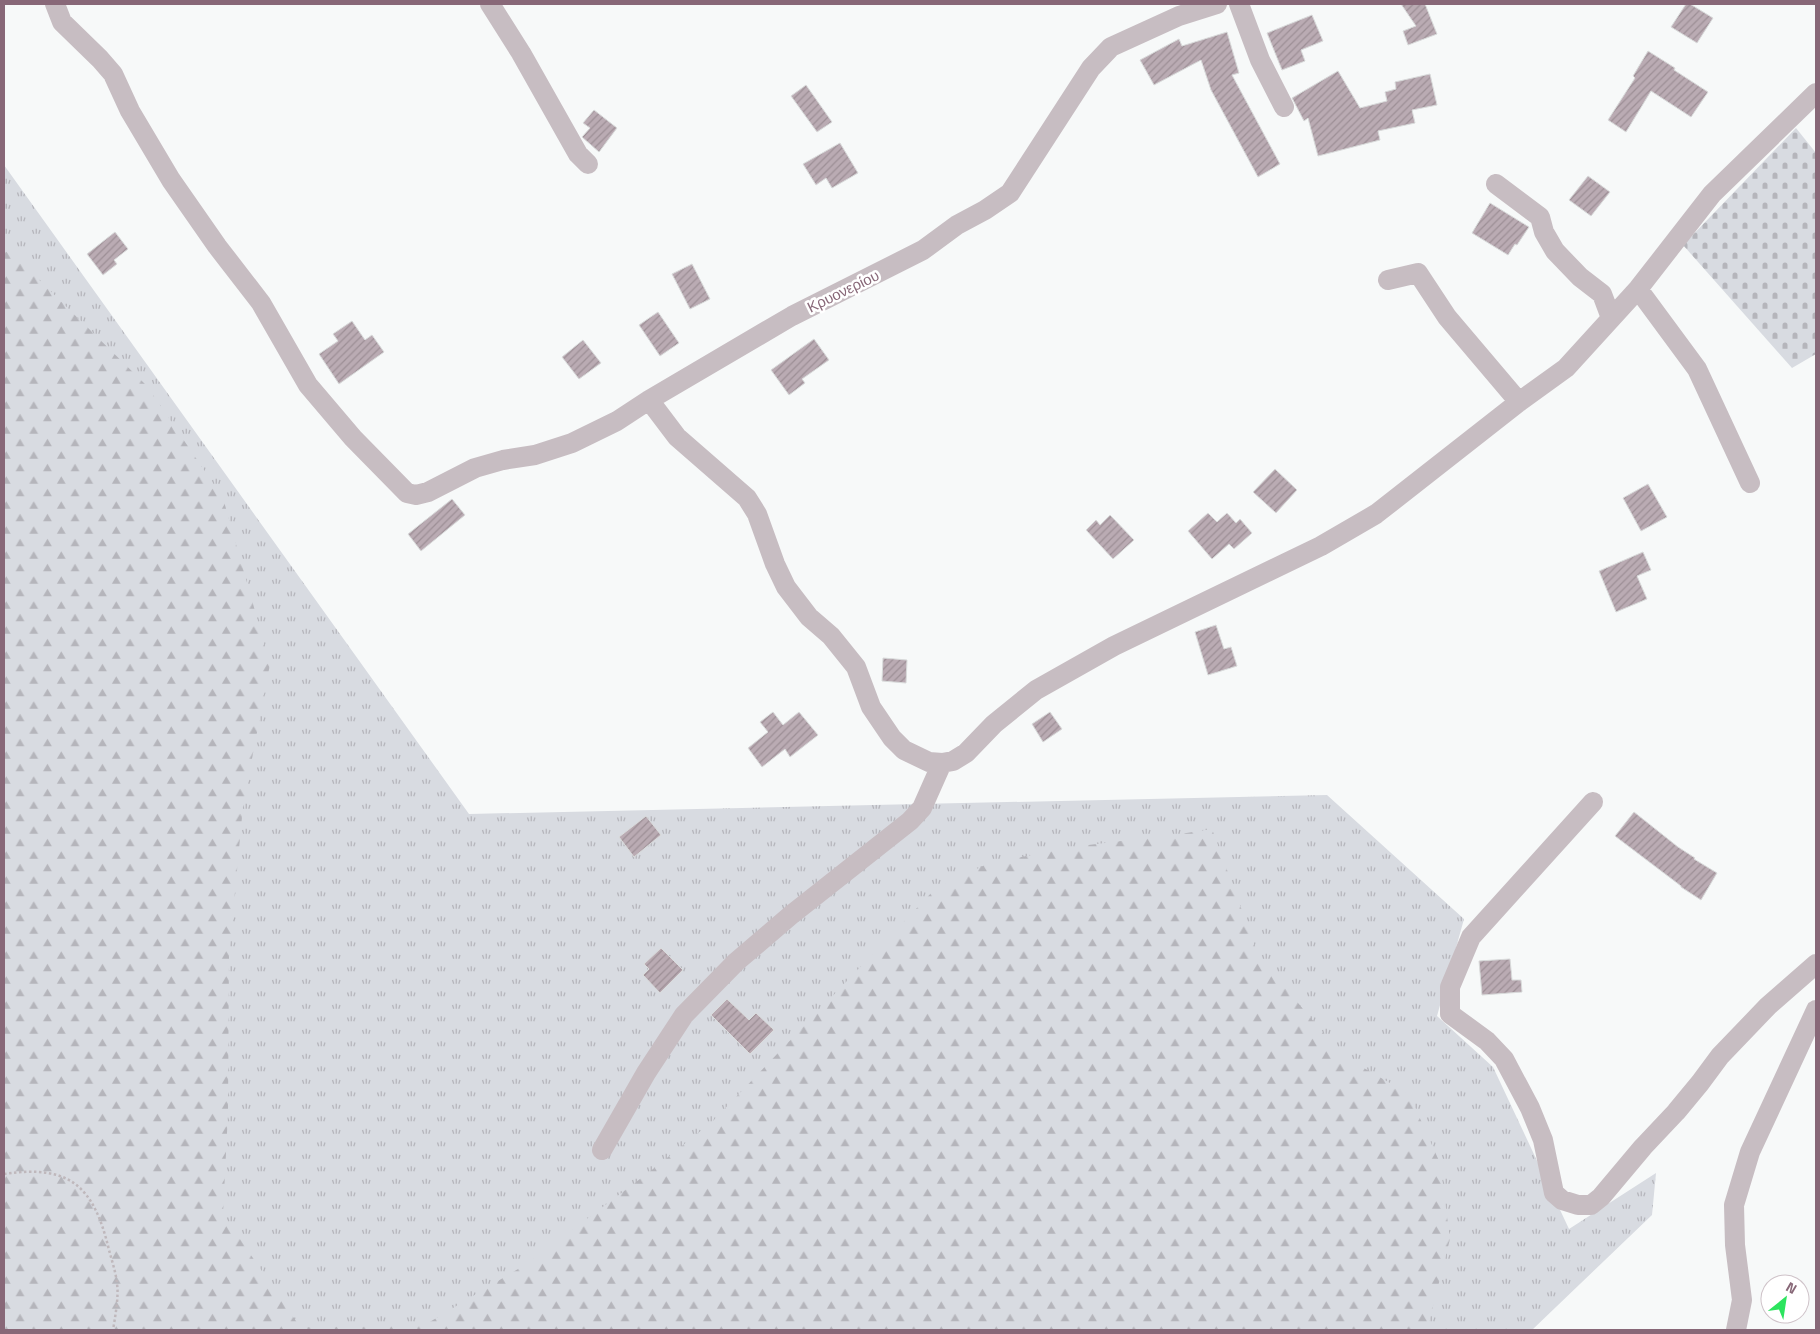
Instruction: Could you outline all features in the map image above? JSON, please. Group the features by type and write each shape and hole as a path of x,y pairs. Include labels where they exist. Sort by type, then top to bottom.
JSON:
{"street":[{"name":"Κρυονερίου","path":"55,4 62,22 113,74 130,111 171,180 217,246 261,303 308,385 353,438 408,493 416,495 428,492 475,468 503,460 535,455 572,443 617,421 649,400 792,316 923,250 957,225 1010,193 1088,72 1111,48 1179,16 1217,4"},
{"path":"490,4 521,53 578,154 588,164"},
{"path":"1239,4 1260,60 1284,107"},
{"path":"649,400 677,437 747,498 757,514 775,564 786,587 809,617 831,636 856,667 871,708 892,738 904,750 929,762 942,763 954,761 966,753 994,724 1036,690 1114,646 1321,546 1376,514 1519,402 1566,368 1638,290 1712,194 1816,93"},
{"path":"1496,184 1540,217 1544,232 1555,251 1580,277 1602,294 1611,318"},
{"path":"1388,280 1418,273 1447,317 1519,402"},
{"path":"1638,290 1697,369 1750,482"},
{"path":"602,1150 646,1073 684,1015 736,962 791,915 910,821 922,808 942,763"},
{"path":"1593,802 1471,937 1450,987 1450,1014 1487,1041 1504,1059 1519,1086 1543,1140 1554,1193 1562,1200 1578,1205 1591,1205 1601,1197 1700,1083 1720,1056 1768,1006 1816,964"},
{"path":"1736,1330 1742,1300 1735,1245 1734,1205 1750,1152 1816,1010"}],"path":[{"path":"4,1174 43,1171 63,1177 82,1189 92,1201 104,1232 117,1285 113,1330"}],"green space":[{"path":"1796,128 1816,153 1816,354 1792,368 1683,245"},
{"path":"4,165 469,814 1327,795 1464,919 1437,1016 1493,1067 1569,1229 1656,1173 1652,1215 1532,1330 4,1330"},
{"path":"4,250 23,264 147,386 223,498 270,664 243,806 229,956 228,1112 223,1214 300,1327 423,1326 528,1263 648,1173 712,1122 935,889 989,863 1080,846 1212,829 1259,957 1343,1056 1409,1094 1440,1163 1450,1239 1427,1330 4,1330"}],"building":[{"path":"1401,4 1425,4 1437,34 1408,45 1403,31 1416,26"},
{"path":"1686,4 1690,4 1713,18 1697,43 1671,27"},
{"path":"1312,15 1323,41 1301,50 1305,61 1282,70 1267,33"},
{"path":"1227,32 1239,73 1232,75 1280,164 1258,177 1211,90 1201,60 1154,85 1140,60 1179,39 1182,46"},
{"path":"1648,51 1708,92 1691,117 1651,91 1626,132 1608,120 1635,78 1633,76"},
{"path":"1338,71 1360,108 1387,101 1385,92 1396,89 1395,82 1430,74 1437,105 1412,110 1415,123 1378,131 1380,140 1318,156 1308,118 1304,121 1292,98"},
{"path":"806,85 832,122 817,132 791,96"},
{"path":"594,110 617,128 599,152 582,137 590,128 583,123"},
{"path":"840,143 858,173 832,188 826,178 816,185 803,164"},
{"path":"1588,176 1610,192 1591,216 1569,200"},
{"path":"1490,203 1529,227 1508,255 1472,233"},
{"path":"115,232 128,249 114,260 117,264 103,275 87,254"},
{"path":"692,264 710,299 690,309 672,274"},
{"path":"658,312 679,343 660,356 639,325"},
{"path":"352,321 365,340 372,335 384,352 339,384 319,354 338,341 333,334"},
{"path":"814,339 829,360 802,379 805,383 789,395 771,370"},
{"path":"583,340 601,363 579,379 562,357"},
{"path":"1275,469 1297,490 1276,513 1253,492"},
{"path":"1648,484 1667,517 1641,531 1623,498"},
{"path":"452,499 465,515 421,551 408,534"},
{"path":"1208,513 1217,522 1227,513 1236,523 1240,519 1252,533 1234,549 1229,544 1212,559 1188,531"},
{"path":"1110,515 1134,540 1113,559 1086,530 1096,520 1100,525"},
{"path":"1643,552 1651,570 1637,576 1647,599 1616,612 1599,571"},
{"path":"1216,625 1224,649 1231,647 1237,666 1208,675 1195,632"},
{"path":"883,658 907,660 906,683 882,681"},
{"path":"773,712 783,725 799,712 818,735 790,757 785,749 762,767 748,748 768,732 760,722"},
{"path":"1050,712 1062,729 1043,742 1032,724"},
{"path":"1634,812 1694,859 1717,873 1701,900 1681,887 1615,836"},
{"path":"646,816 661,835 634,857 619,837"},
{"path":"661,948 683,970 660,993 643,975 649,969 644,964"},
{"path":"1510,959 1512,980 1521,980 1522,992 1482,995 1479,961"},
{"path":"727,999 749,1020 756,1013 774,1030 750,1054 711,1015"}]}
